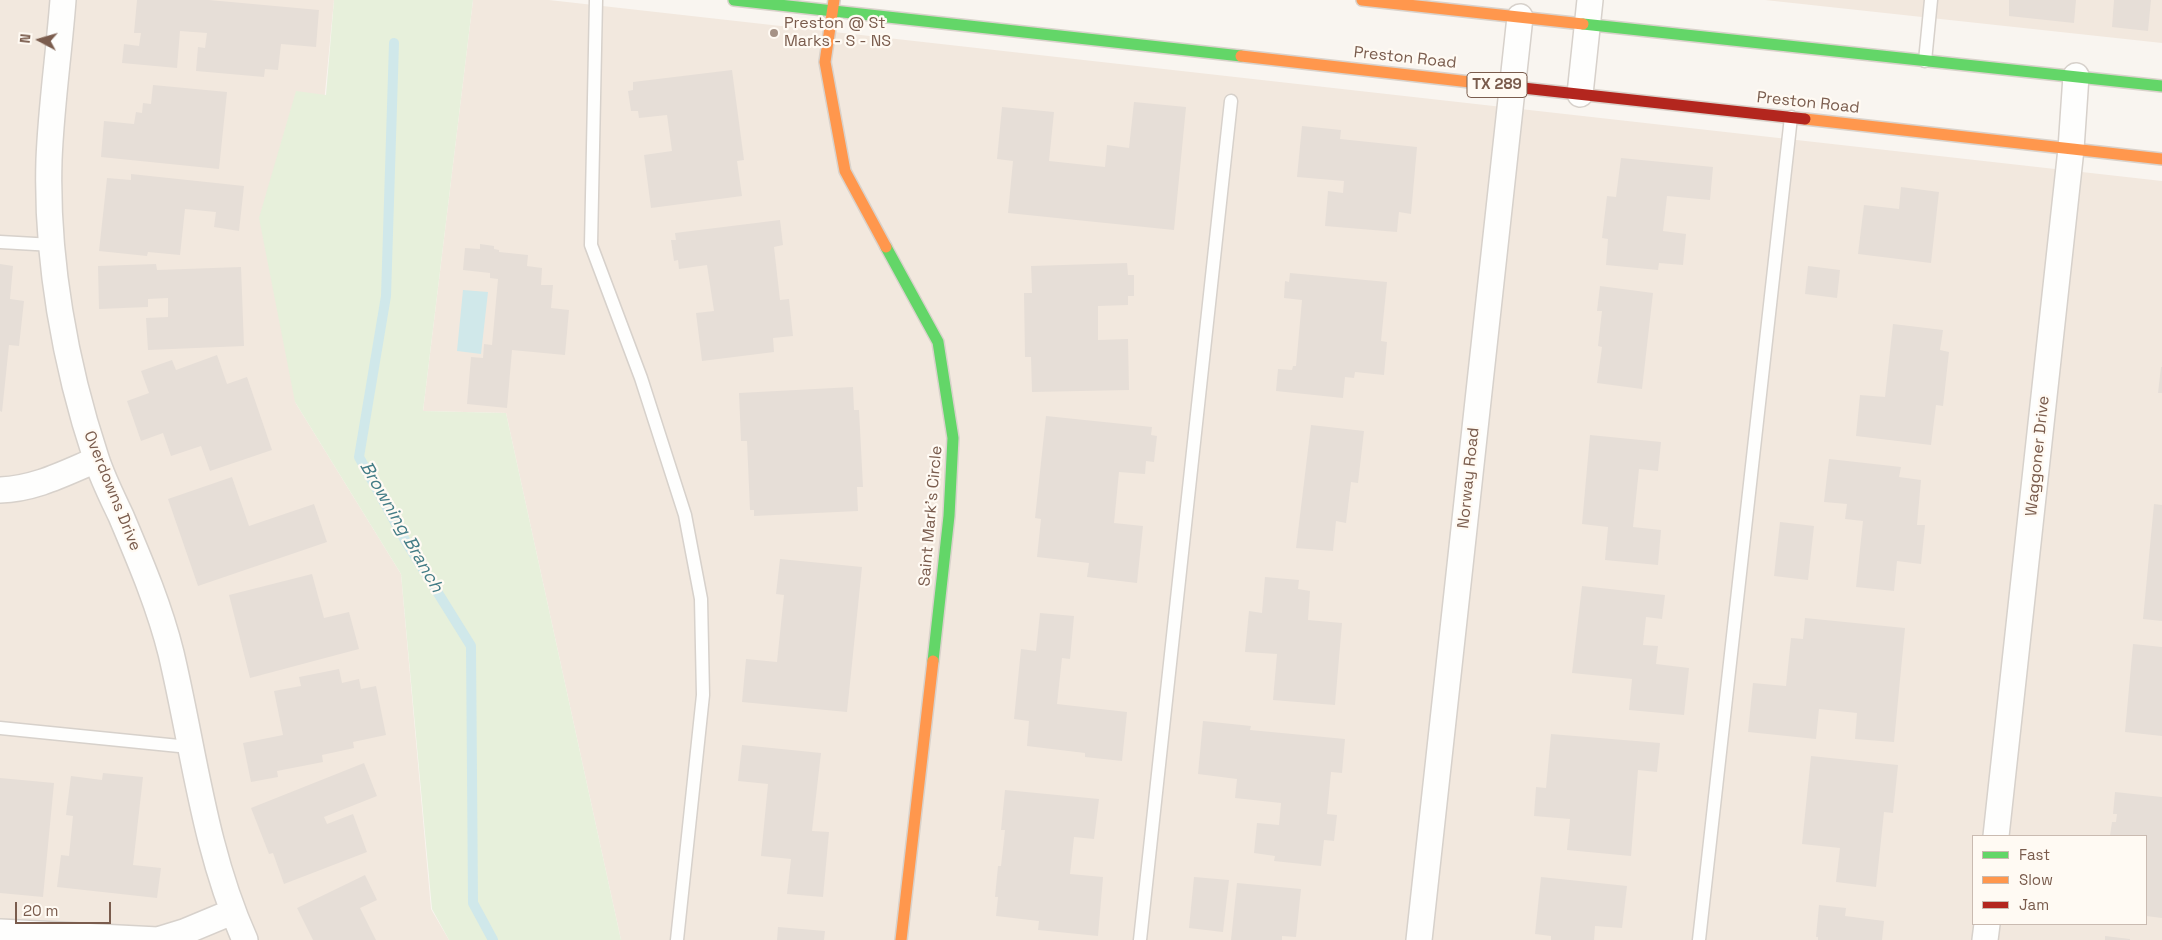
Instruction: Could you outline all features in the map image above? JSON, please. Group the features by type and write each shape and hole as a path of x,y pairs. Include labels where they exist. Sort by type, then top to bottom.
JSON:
{"main road":[{"name":"Preston Road","path":"734,0 833,5 1580,94 2162,159"},
{"path":"1362,0 2162,86"},
{"name":"Saint Mark's Circle","path":"833,5 825,62 845,171 938,342 953,438 950,516 901,940"}],"street":[{"name":"Overdowns Drive","path":"63,0 49,159 49,201 64,338 96,460 149,581 170,652 206,827 232,912 246,940"},
{"path":"1580,94 1590,0"},
{"name":"Norway Road","path":"1419,940 1520,17"},
{"name":"Waggoner Drive","path":"1996,835 2071,149 2076,76"},
{"path":"0,490 20,489 51,479 96,460"},
{"path":"0,932 101,939 158,940 184,932 232,912"},
{"path":"1985,940 1987,925"}],"lane":[{"path":"596,0 591,245 641,378 685,515 701,600 703,695 677,940"},
{"path":"1925,61 1931,0"},
{"path":"1140,940 1231,101"},
{"path":"1699,940 1791,117"},
{"path":"0,242 53,245"},
{"path":"0,728 190,747"}],"shaded area":[{"path":"0,0 334,0 295,402 401,574 431,909 449,940 0,940"},
{"path":"473,0 549,0 2162,181 2162,940 621,940 506,413 423,411"},
{"path":"1765,0 2162,0 2162,43"}],"green space":[{"path":"334,0 473,0 423,411 506,413 621,940 449,940 432,909 401,574 295,402 259,218 296,91 326,95"}],"water":[{"path":"463,290 488,292 481,354 457,351"}],"building":[{"path":"137,0 209,0 319,10 316,47 281,44 278,70 265,69 264,77 196,71 198,47 205,48 207,33 180,31 177,68 122,63 124,44 139,46 141,33 134,33"},
{"path":"2009,0 2076,0 2074,23 2009,16"},
{"path":"2114,0 2151,0 2148,31 2112,27"},
{"path":"732,70 744,160 737,161 742,196 651,208 644,155 672,151 667,115 639,118 638,111 631,111 628,91 633,90 633,82"},
{"path":"153,85 227,92 219,169 101,157 104,121 134,124 136,112 142,113 143,103 151,104"},
{"path":"1134,102 1186,107 1174,230 1008,213 1013,161 997,159 1002,107 1054,112 1049,161 1105,167 1107,145 1129,148"},
{"path":"1302,126 1341,130 1340,139 1417,147 1411,214 1399,212 1397,232 1325,226 1328,191 1343,193 1344,181 1297,177"},
{"path":"1621,158 1713,167 1710,200 1667,196 1663,231 1686,234 1683,265 1659,263 1658,270 1606,265 1608,239 1602,238 1607,196 1616,197"},
{"path":"131,174 244,186 239,231 214,227 216,212 185,209 180,255 148,252 147,256 99,251 107,178 131,180"},
{"path":"1901,187 1939,192 1931,263 1858,254 1864,205 1899,209"},
{"path":"780,220 783,245 774,247 780,300 789,299 793,336 773,338 774,352 702,361 696,313 714,311 707,265 679,269 678,260 674,261 671,240 676,240 675,233"},
{"path":"480,244 494,246 494,249 499,250 499,252 528,255 527,266 542,268 541,285 553,285 551,308 569,310 565,355 512,350 507,408 467,404 471,357 483,358 484,344 492,345 498,279 490,278 490,273 463,270 465,248 480,249"},
{"path":"1127,263 1128,275 1134,275 1134,296 1128,296 1128,305 1098,306 1098,340 1128,339 1129,390 1032,392 1031,357 1025,357 1024,293 1032,293 1031,266"},
{"path":"0,264 13,266 10,299 24,301 19,346 9,345 2,412 0,411"},
{"path":"156,264 157,270 241,267 244,346 148,350 146,318 168,317 168,298 148,299 148,307 99,309 98,266"},
{"path":"1808,266 1840,270 1837,298 1805,294"},
{"path":"1290,273 1387,282 1381,341 1387,342 1384,375 1355,372 1354,378 1345,377 1343,398 1276,391 1278,369 1292,370 1293,366 1296,366 1302,300 1284,298 1285,281 1289,282"},
{"path":"1600,286 1653,293 1642,389 1597,383 1602,347 1598,346 1602,311 1597,311"},
{"path":"1893,324 1943,330 1940,350 1949,352 1943,406 1936,405 1931,445 1856,436 1860,395 1885,397"},
{"path":"217,355 227,384 247,377 272,450 210,471 201,446 171,456 163,433 141,441 127,401 149,393 141,371 172,360 176,370"},
{"path":"2161,367 2162,393 2158,393"},
{"path":"853,387 854,410 859,410 863,487 857,487 858,511 754,516 754,510 750,510 747,441 741,441 739,393"},
{"path":"1046,416 1152,427 1151,435 1157,436 1154,462 1146,461 1145,474 1119,472 1114,523 1143,526 1137,583 1087,577 1089,563 1037,557 1041,519 1035,518"},
{"path":"1311,425 1364,431 1358,483 1351,482 1346,523 1336,521 1333,551 1296,548"},
{"path":"1590,435 1661,442 1658,471 1639,469 1633,527 1661,530 1658,565 1605,560 1608,527 1582,524"},
{"path":"1829,459 1901,467 1899,477 1921,480 1917,525 1925,525 1921,564 1897,561 1894,591 1856,587 1863,521 1845,519 1847,504 1824,502"},
{"path":"232,477 249,526 314,504 327,542 198,586 168,499"},
{"path":"2154,504 2162,505 2162,621 2143,619"},
{"path":"1780,522 1814,526 1808,580 1774,576"},
{"path":"780,559 862,567 847,712 742,702 746,659 777,662 784,595 776,594"},
{"path":"312,574 324,618 349,612 359,649 250,678 229,595"},
{"path":"1265,577 1299,580 1298,589 1310,591 1308,620 1342,623 1335,705 1273,700 1277,654 1245,652 1249,611 1262,613"},
{"path":"1582,586 1665,595 1662,619 1646,617 1643,645 1658,646 1656,664 1689,668 1684,715 1629,710 1632,679 1572,673"},
{"path":"1040,613 1074,616 1070,659 1062,658 1057,704 1127,712 1122,761 1085,757 1085,753 1027,746 1029,721 1014,719 1021,649 1036,651"},
{"path":"1805,618 1905,628 1894,742 1855,739 1857,713 1819,709 1816,739 1748,732 1753,683 1786,686 1791,638 1803,639"},
{"path":"2133,644 2162,647 2162,736 2125,732"},
{"path":"339,669 342,683 359,679 361,689 376,686 386,735 353,742 354,748 322,755 323,762 277,771 278,777 251,782 243,743 283,735 274,691 301,686 299,677"},
{"path":"1203,721 1251,726 1250,730 1345,739 1342,773 1331,772 1327,814 1337,815 1334,841 1324,840 1321,866 1274,861 1275,856 1254,853 1257,823 1279,825 1281,803 1235,798 1237,779 1198,774"},
{"path":"1551,734 1660,743 1657,772 1638,770 1631,856 1567,850 1570,819 1534,816 1536,787 1546,788"},
{"path":"742,745 821,753 812,831 829,832 823,897 787,894 791,859 761,856 768,784 738,781"},
{"path":"1811,756 1898,765 1893,813 1884,812 1876,887 1836,882 1840,848 1802,844"},
{"path":"364,763 377,796 324,817 327,824 353,814 367,852 284,884 273,853 269,854 251,808"},
{"path":"103,773 143,777 133,865 161,868 157,898 57,887 61,855 69,856 73,816 66,815 71,776 102,780"},
{"path":"0,778 54,783 43,897 0,893"},
{"path":"1005,790 1099,799 1094,839 1074,837 1070,874 1103,877 1098,936 1038,930 1039,921 996,916 998,897 995,897 998,866 1001,866 1005,830 1001,830"},
{"path":"2115,792 2162,797 2162,918 2147,916 2147,835 2110,835 2112,822 2116,822 2117,814 2113,814"},
{"path":"365,875 377,900 360,908 376,940 313,940 297,908"},
{"path":"1194,877 1229,880 1223,932 1189,928"},
{"path":"1541,877 1627,886 1622,928 1595,926 1594,940 1551,940 1551,936 1535,934"},
{"path":"1237,883 1301,889 1296,937 1282,936 1282,940 1231,940"},
{"path":"1819,905 1846,908 1845,916 1884,921 1882,940 1818,940 1818,937 1816,937"},
{"path":"778,927 825,931 824,940 777,940"},
{"path":"2105,936 2130,939 2130,940 2105,940"}],"waterway":[{"name":"Browning Branch","path":"394,43 386,296 359,457 405,540 471,646 473,903 493,940"}],"traffic: fast":[{"path":"734,0 1241,56"},
{"path":"1583,24 2162,86"},
{"path":"886,247 938,342 953,438 949,516 933,661"}],"traffic: slow":[{"path":"834,0 825,62 845,171 886,247"},
{"path":"1362,0 1583,24"},
{"path":"1241,56 1523,88"},
{"path":"1805,119 2162,159"},
{"path":"901,940 933,661"}],"traffic: jam":[{"path":"1523,88 1805,119"}],"place":[{"name":"Preston @ St Marks - S - NS","path":"774,33"}]}
